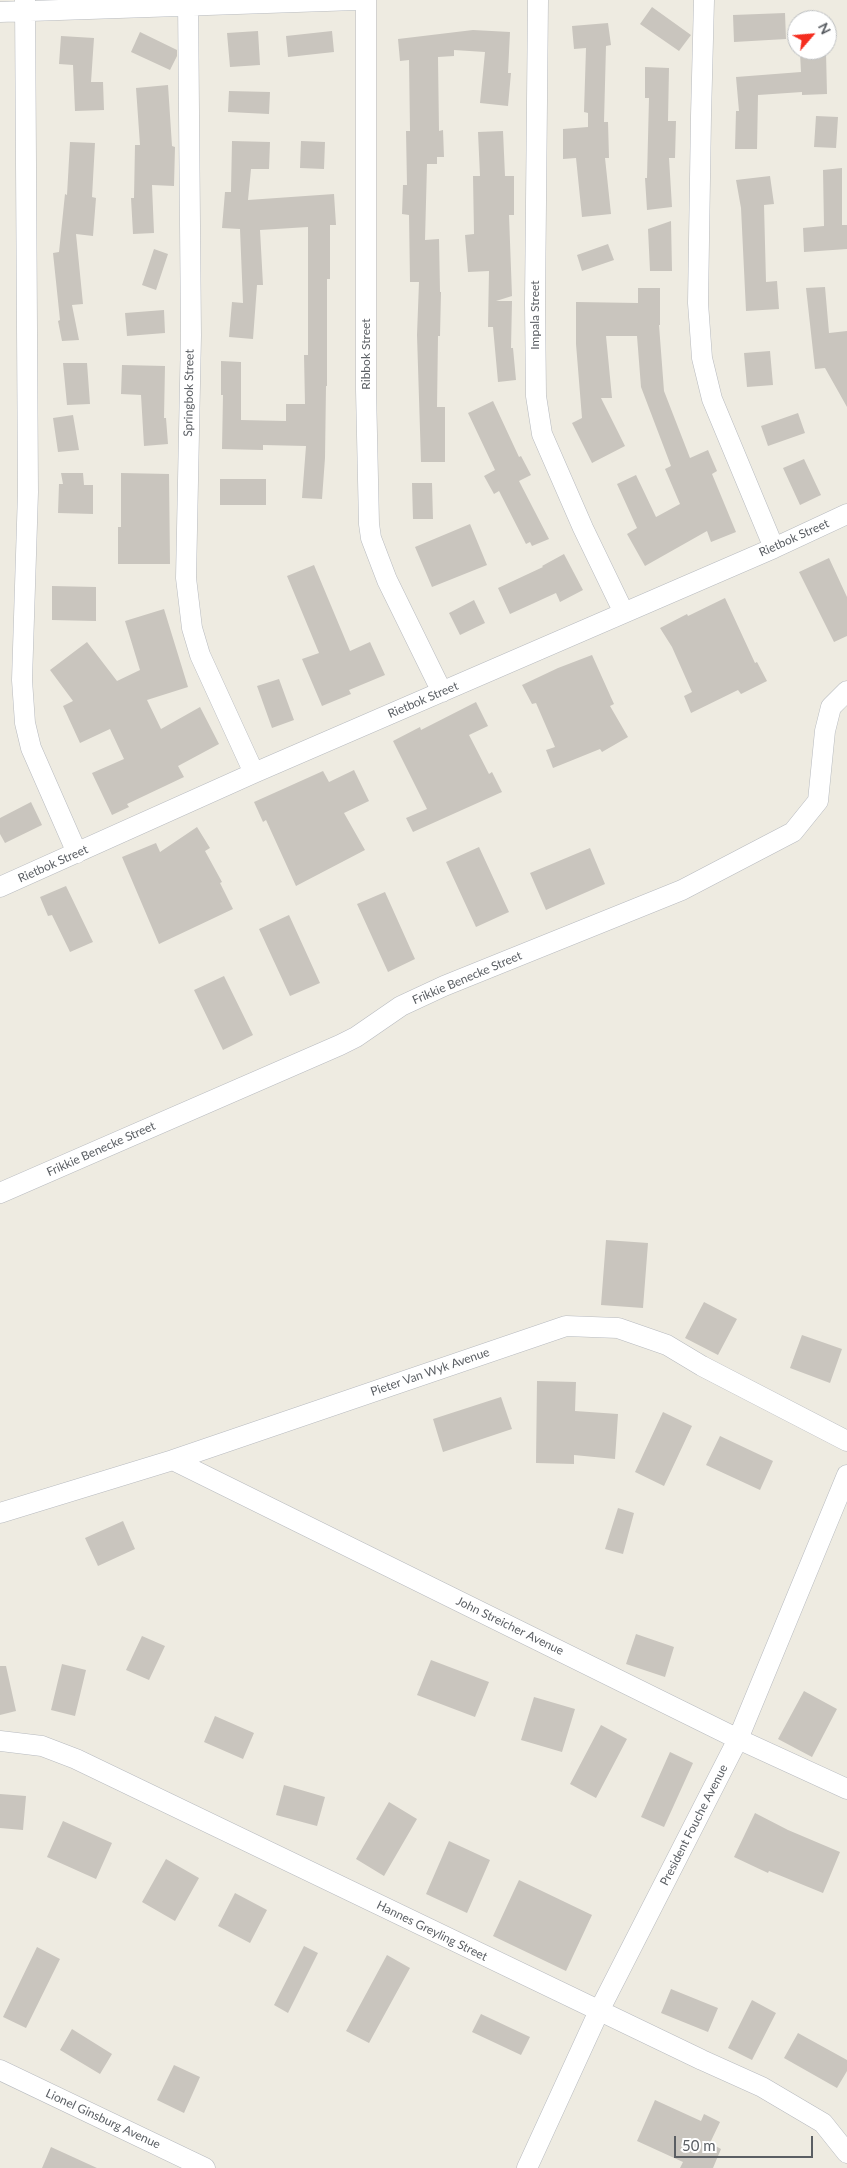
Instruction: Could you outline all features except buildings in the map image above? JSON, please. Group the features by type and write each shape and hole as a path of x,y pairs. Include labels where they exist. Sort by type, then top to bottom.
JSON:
{"street":[{"path":"0,12 25,6 356,0"},
{"name":"Ribbok Street","path":"366,0 366,390 369,524 371,538 387,580 442,692"},
{"name":"Impala Street","path":"538,0 536,396 542,434 583,528 624,613"},
{"path":"704,0 700,116 698,304 702,358 712,399 774,548"},
{"name":"Springbok Street","path":"188,3 191,335 186,578 192,628 200,655 254,773"},
{"path":"25,6 28,492 22,680 25,723 31,748 77,853"},
{"name":"Rietbok Street","path":"0,887 254,773 774,548 847,514"},
{"name":"Frikkie Benecke Street","path":"0,1193 340,1045 356,1037 401,1006 444,986 682,890 793,832 818,801 825,731 831,707 847,691"},
{"name":"Pieter Van Wyk Avenue","path":"0,1512 174,1460 566,1326 618,1328 667,1345 702,1366 847,1441"},
{"name":"John Streicher Avenue","path":"174,1460 738,1739 847,1789"},
{"name":"President Fouche Avenue","path":"527,2168 599,2011 738,1739 847,1475"},
{"name":"Hannes Greyling Street","path":"0,1741 42,1746 76,1759 779,2096 823,2123 847,2153"},
{"name":"Lionel Ginsburg Avenue","path":"0,2070 205,2168"}]}
